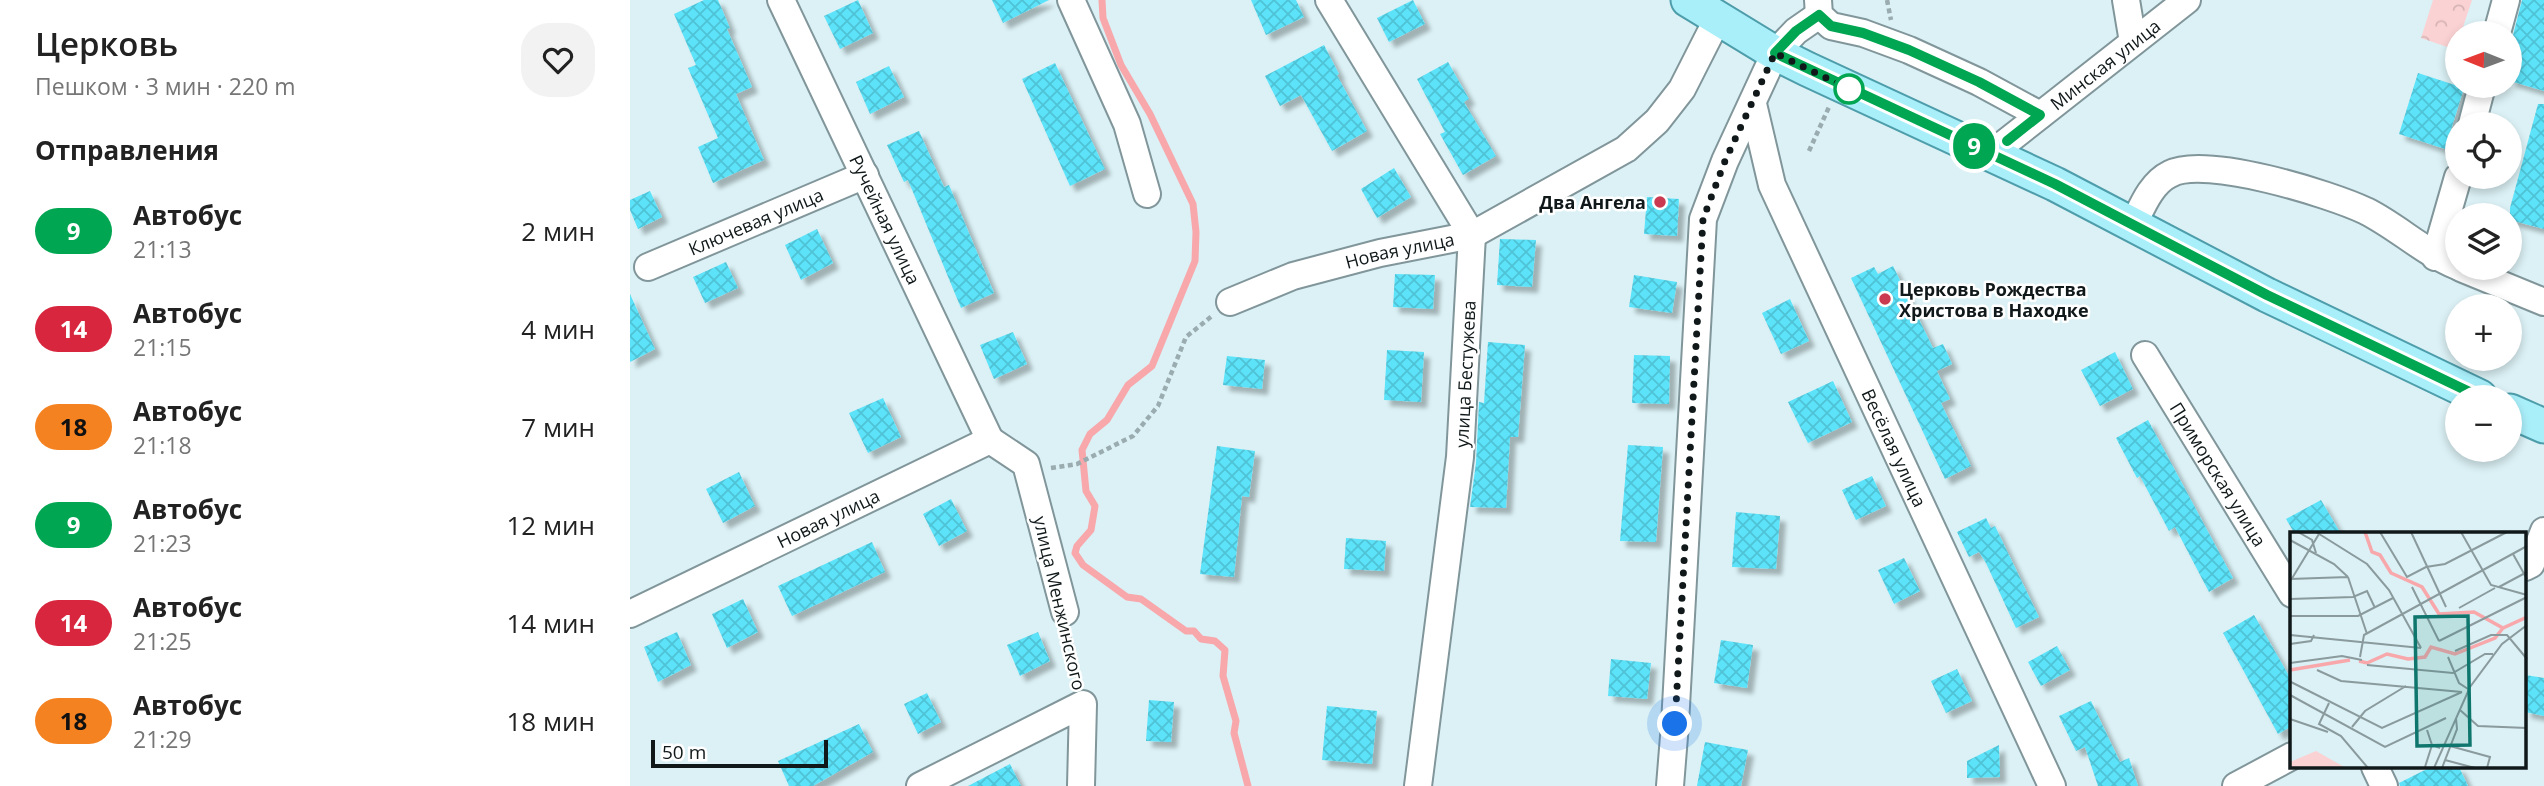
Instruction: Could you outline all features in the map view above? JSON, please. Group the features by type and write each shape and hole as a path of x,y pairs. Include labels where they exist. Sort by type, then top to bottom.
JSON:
{"main road":[{"path":"1688,0 1775,53 1991,154 2267,295 2455,385"},
{"path":"2522,416 2544,426"}],"street":[{"name":"Ручейная улица","path":"781,0 990,440"},
{"path":"1071,0 1127,124 1147,194"},
{"path":"1329,0 1472,235"},
{"path":"2126,0 2133,42"},
{"name":"Минская улица","path":"1991,154 2187,0"},
{"path":"2500,21 2505,0"},
{"path":"1670,786 1703,219 1725,161 1775,53 1819,7 1831,26 1863,33 1909,50 1979,82 2040,115"},
{"name":"Новая улица","path":"1230,302 1293,276 1380,253 1472,235 1626,149 1657,121 1682,89 1718,18"},
{"name":"Весёлая улица","path":"1753,104 1772,185 2052,786"},
{"path":"2133,225 2147,197 2170,174 2189,169 2214,170 2245,174 2299,188 2366,211 2445,260"},
{"name":"Ключевая улица","path":"648,267 865,175"},
{"name":"улица Бестужева","path":"1418,786 1460,457 1472,235"},
{"path":"2490,280 2544,302"},
{"name":"Приморская улица","path":"2145,355 2290,591"},
{"name":"Новая улица","path":"630,614 990,440"},
{"name":"улица Менжинского","path":"990,440 1026,464 1065,612"},
{"path":"2533,565 2544,531"},
{"path":"920,786 1083,704"},
{"name":"улица Менжинского","path":"1080,786 1083,704"},
{"path":"2236,786 2290,757"},
{"path":"2375,768 2384,786"}],"path":[{"path":"1077,464 1094,458 1133,436 1158,406 1186,337 1230,302"},
{"name":"улица Менжинского","path":"1065,612 1083,704"}],"green space":[{"path":"2433,0 2472,0 2465,21 2445,21 2445,46 2421,38"}],"building":[{"path":"704,0 718,0 730,28 727,29 752,87 736,94 764,160 713,183 698,147 718,138 688,68 696,65 674,14"},
{"path":"858,0 873,33 840,49 824,16"},
{"path":"992,0 1049,0 1003,23"},
{"path":"1251,0 1296,0 1304,17 1266,35"},
{"path":"1413,0 1425,24 1389,42 1377,18"},
{"path":"2522,0 2544,0 2544,91 2522,85 2522,21 2517,21"},
{"path":"1324,45 1367,131 1332,151 1301,95 1280,106 1265,76"},
{"path":"1448,62 1469,99 1464,102 1496,156 1463,175 1440,134 1445,132 1417,79"},
{"path":"1055,63 1105,169 1070,186 1022,79"},
{"path":"889,66 904,97 870,114 856,82"},
{"path":"2418,73 2445,82 2445,98 2461,98 2457,112 2445,112 2445,149 2399,134"},
{"path":"2538,104 2544,104 2544,229 2522,223 2522,203 2511,203 2515,189 2522,189 2522,163"},
{"path":"919,131 944,187 949,185 994,293 961,308 908,180 904,182 887,145"},
{"path":"1394,168 1411,197 1377,218 1361,189"},
{"path":"650,191 662,217 638,229 630,210 630,200"},
{"path":"1647,197 1679,199 1677,236 1644,234"},
{"path":"817,229 833,263 801,280 785,245"},
{"path":"1500,239 1536,240 1532,287 1497,285"},
{"path":"726,262 738,288 705,303 693,277"},
{"path":"1893,266 1933,348 1943,344 1952,364 1937,371 1950,399 1941,403 1971,466 1945,479 1851,278 1874,267 1878,274"},
{"path":"1395,274 1435,275 1433,309 1393,307"},
{"path":"1634,275 1677,282 1672,313 1629,307"},
{"path":"630,294 655,349 630,362"},
{"path":"1790,299 1809,341 1781,354 1762,313"},
{"path":"1013,332 1027,364 994,379 980,345"},
{"path":"1488,342 1525,345 1518,437 1510,437 1506,508 1470,507 1476,463 1479,402 1484,403"},
{"path":"1387,350 1424,352 1421,402 1384,400"},
{"path":"2115,352 2133,389 2100,406 2081,370"},
{"path":"1634,355 1670,356 1669,404 1632,403"},
{"path":"1227,356 1265,360 1262,389 1223,385"},
{"path":"1833,381 1852,422 1808,443 1788,402"},
{"path":"883,398 901,437 868,453 849,413"},
{"path":"2148,420 2233,578 2209,592 2175,527 2169,531 2116,438"},
{"path":"1628,445 1663,447 1656,542 1620,541"},
{"path":"1217,446 1255,451 1249,497 1242,496 1234,577 1200,574"},
{"path":"739,472 755,506 723,523 706,489"},
{"path":"1872,476 1886,506 1856,520 1842,490"},
{"path":"951,499 967,531 939,546 923,514"},
{"path":"2321,500 2340,532 2294,532 2286,519"},
{"path":"1736,512 1780,516 1776,569 1732,567"},
{"path":"1986,518 1991,528 1995,526 2039,617 2016,628 1986,563 1979,552 1969,557 1957,532"},
{"path":"1346,538 1386,541 1384,571 1344,569"},
{"path":"872,542 885,572 792,616 778,586"},
{"path":"1904,558 1920,591 1894,604 1878,570"},
{"path":"743,599 758,632 727,648 712,614"},
{"path":"2254,615 2290,678 2290,727 2278,734 2223,633"},
{"path":"677,632 691,665 658,682 644,647"},
{"path":"1038,632 1050,661 1020,676 1007,645"},
{"path":"1721,640 1753,645 1747,688 1714,683"},
{"path":"2057,646 2070,670 2041,686 2028,662"},
{"path":"1611,659 1651,663 1647,699 1608,696"},
{"path":"1957,669 1972,701 1946,713 1931,681"},
{"path":"2526,675 2544,678 2544,716 2526,712"},
{"path":"927,693 941,722 918,734 904,704"},
{"path":"1149,700 1174,702 1171,742 1146,741"},
{"path":"2091,701 2120,762 2129,758 2138,786 2098,786 2085,747 2076,751 2059,716"},
{"path":"1327,706 1377,711 1372,764 1322,760"},
{"path":"859,724 873,752 813,786 789,786 778,761"},
{"path":"1705,742 1748,750 1741,786 1697,786"},
{"path":"1999,745 2000,777 1967,778 1967,761"},
{"path":"1010,764 1021,786 968,786"},
{"path":"2429,768 2459,768 2468,786 2400,786 2399,783"}],"waterway":[{"path":"1102,0 1103,18 1121,65 1150,114 1193,204 1195,261 1152,366 1128,385 1107,420 1090,434 1082,450 1086,491 1095,506 1091,530 1077,546 1075,553 1083,565 1127,597 1141,599 1186,631 1194,631 1201,639 1215,641 1225,650 1223,676 1236,721 1234,733 1248,786"}],"bus line":[{"name":"9","path":"2007,141 2040,115 1979,82 1909,50 1863,33 1831,26 1819,15 1796,31 1775,53 2055,184 2267,295 2453,385"}],"place":[{"name":"Два Ангела","path":"1660,202"},
{"name":"Церковь Рождества Христова в Находке","path":"1885,299"}],"route":[{"path":"1675,724 1703,219 1725,161 1775,53 1851,90 1849,89"}]}
